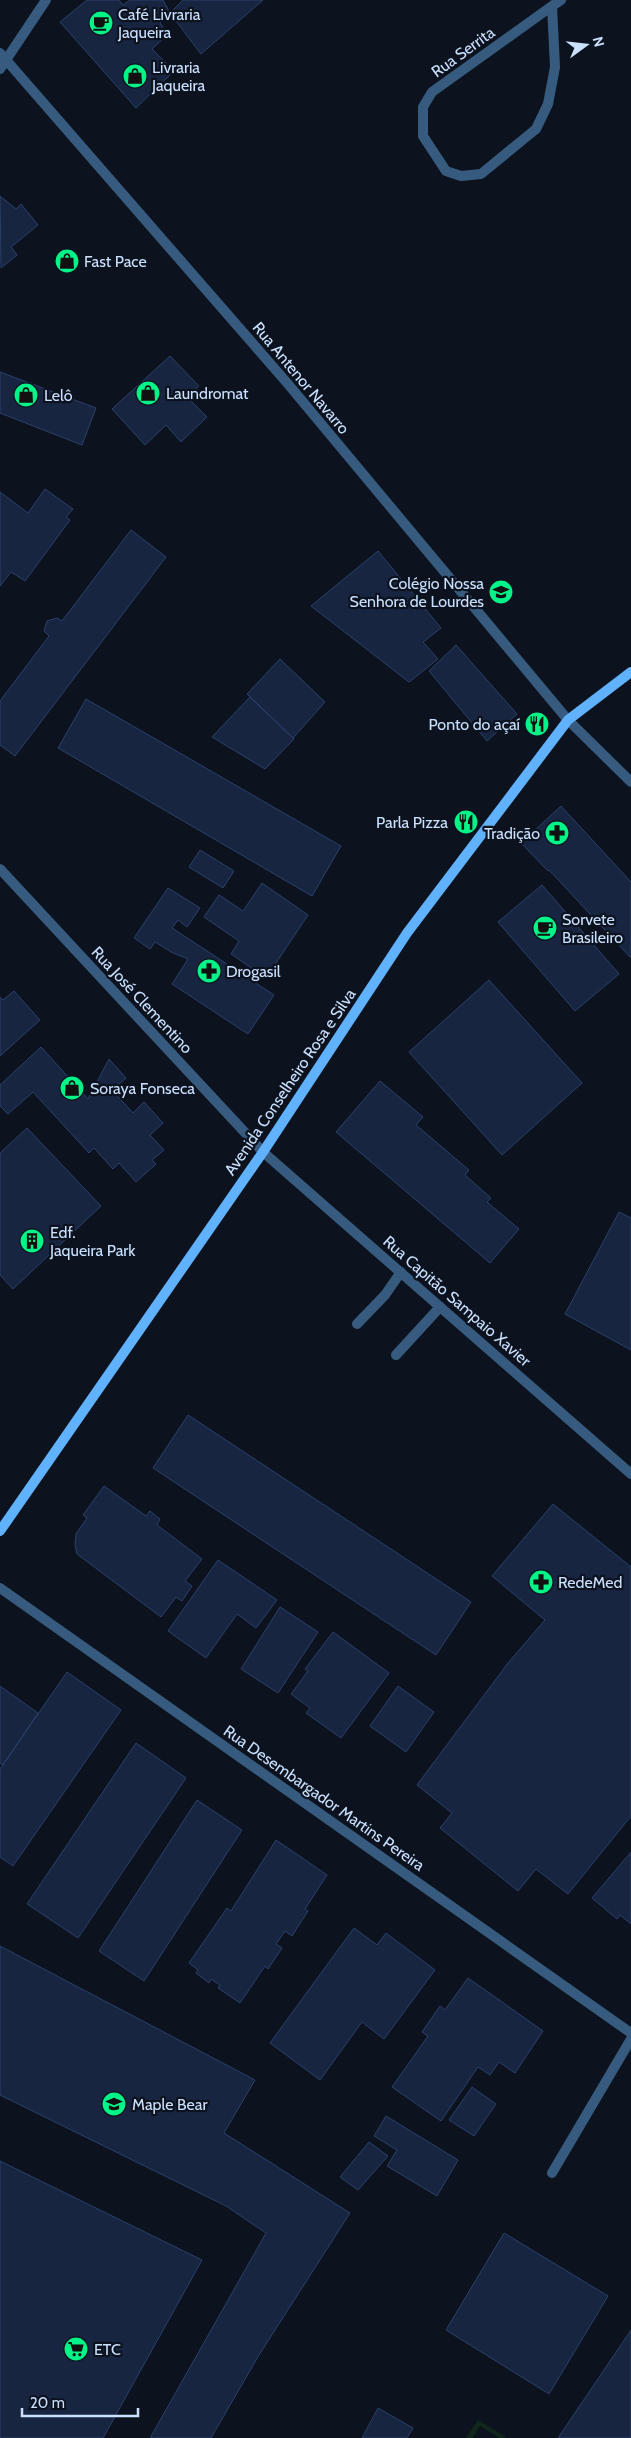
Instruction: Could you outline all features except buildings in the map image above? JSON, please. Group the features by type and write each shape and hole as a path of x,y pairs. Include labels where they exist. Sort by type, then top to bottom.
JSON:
{"main road":[{"name":"Avenida Conselheiro Rosa e Silva","path":"0,1531 263,1152 406,933 568,720 631,672"}],"street":[{"path":"0,69 3,57 46,0"},
{"name":"Rua Serrita","path":"557,3 555,67 548,104 536,129 482,174 461,176 446,171 423,136 423,107 432,92 557,3"},
{"name":"Rua Antenor Navarro","path":"3,57 288,384 568,720 631,782"},
{"name":"Rua José Clementino","path":"0,868 263,1152"},
{"name":"Rua Capitão Sampaio Xavier","path":"263,1152 631,1474"},
{"path":"357,1324 385,1295 401,1272"},
{"path":"396,1355 440,1307"},
{"name":"Rua Desembargador Martins Pereira","path":"0,1588 631,2033"},
{"path":"552,2173 631,2039"}],"green space":[{"path":"478,2420 507,2438 500,2438 480,2426 472,2438 466,2438"}],"place":[{"name":"Café Livraria Jaqueira","path":"101,23"},
{"name":"Livraria Jaqueira","path":"135,76"},
{"name":"Fast Pace","path":"67,261"},
{"name":"Laundromat","path":"148,393"},
{"name":"Lelô","path":"26,395"},
{"name":"Colégio Nossa Senhora de Lourdes","path":"501,592"},
{"name":"Ponto do açaí","path":"537,724"},
{"name":"Parla Pizza","path":"466,822"},
{"name":"Tradição","path":"557,833"},
{"name":"Sorvete Brasileiro","path":"545,928"},
{"name":"Drogasil","path":"209,971"},
{"name":"Soraya Fonseca","path":"72,1088"},
{"name":"Edf. Jaqueira Park","path":"32,1241"},
{"name":"RedeMed","path":"541,1582"},
{"name":"Maple Bear","path":"114,2104"},
{"name":"ETC","path":"76,2349"}]}
